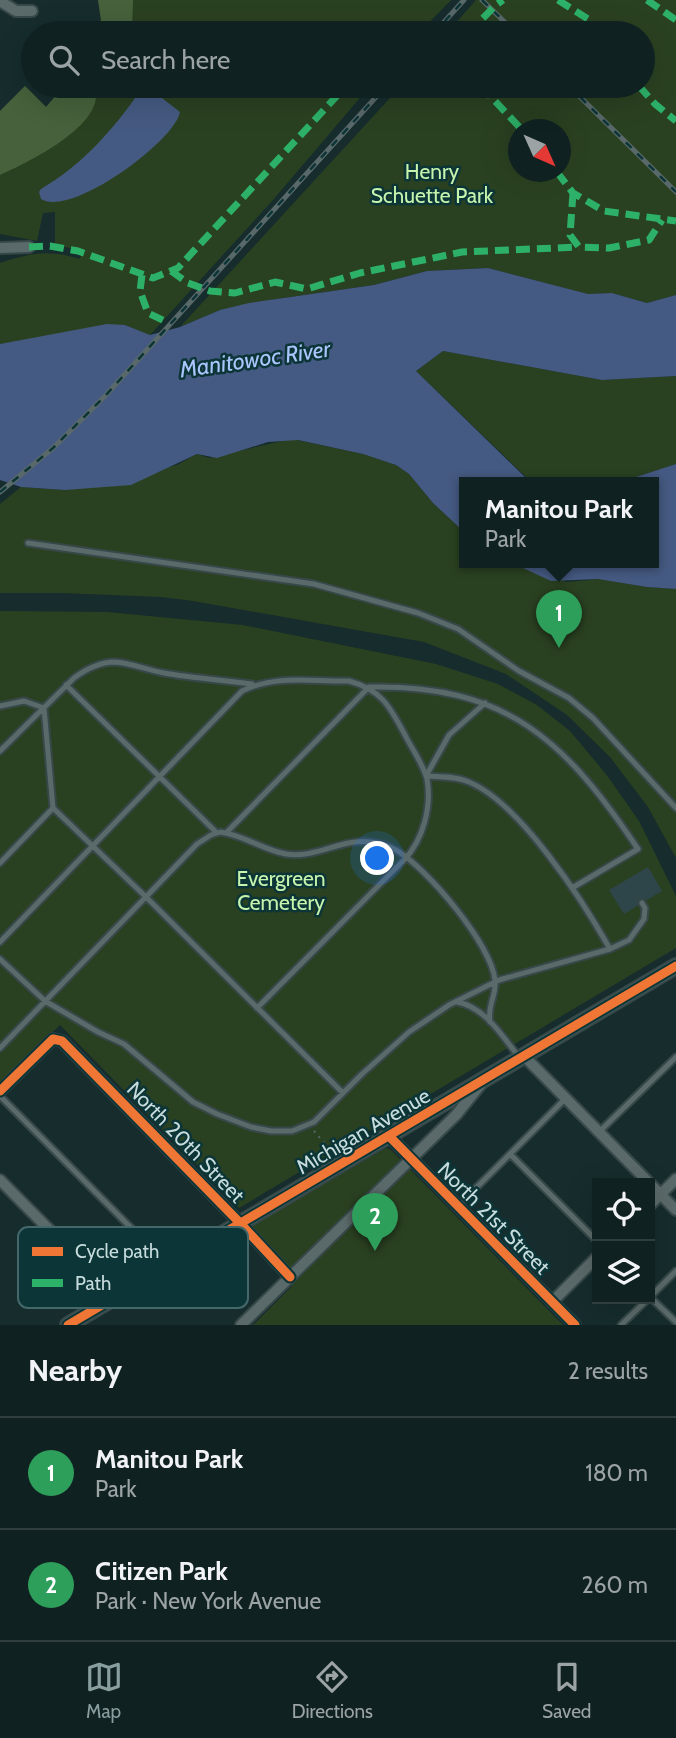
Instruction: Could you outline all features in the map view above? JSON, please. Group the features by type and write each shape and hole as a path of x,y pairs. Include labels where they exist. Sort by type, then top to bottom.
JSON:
{"street":[{"path":"0,1 16,11 32,10"},
{"path":"0,248 29,247"},
{"name":"Michigan Avenue","path":"233,1227 676,966"},
{"name":"North 20th Street","path":"0,1093 53,1039 62,1041 244,1227"},
{"path":"523,1058 676,1210"},
{"path":"241,1325 456,1115 484,1081"},
{"name":"North 21st Street","path":"389,1136 575,1325"},
{"path":"655,1200 676,1179"},
{"path":"0,1180 47,1227"},
{"name":"North 20th Street","path":"248,1232 290,1277"},
{"path":"552,1302 592,1262"},
{"name":"Michigan Avenue","path":"68,1325 97,1308"}],"lane":[{"path":"28,543 314,584 418,613 458,629 519,671 569,698 593,718 676,808"},
{"path":"0,751 66,685 86,670 113,662 164,673 254,685"},
{"path":"0,942 231,701 254,685 275,680 349,681 369,687 433,690 485,703 517,718 552,745 607,807 638,849 572,888"},
{"path":"66,685 216,832"},
{"path":"257,1007 417,845 424,824 426,776 388,705 369,687"},
{"path":"226,832 369,687"},
{"path":"0,706 24,701 44,708"},
{"path":"426,776 449,735 485,703"},
{"path":"44,708 53,808 343,1093"},
{"path":"426,776 461,779 483,790 512,815 572,888 610,949"},
{"path":"0,863 53,808"},
{"path":"0,1048 197,844 216,832 226,832 288,855 361,841 383,845 407,857 429,877 479,941 490,961 496,981 489,1006 490,1021"},
{"path":"0,959 45,1001 124,1044 192,1101 251,1127 292,1131 309,1126 409,1032 455,1002 496,981 610,949 629,940 640,927 645,913 642,903"},
{"path":"455,1002 474,1008 490,1021 523,1058"},
{"path":"599,1132 676,1057"},
{"path":"0,1093 130,1227"},
{"path":"457,1206 566,1098"},
{"path":"510,1154 592,1236"},
{"path":"655,1291 676,1271"},
{"path":"655,1303 676,1322"},
{"path":"621,1325 642,1304"}],"path":[{"path":"309,1126 334,1154"}],"green space":[{"path":"98,0 451,0 431,21 101,20"},
{"path":"98,0 133,0 132,21 101,20"},
{"name":"Henry Schuette Park","path":"476,0 676,0 676,295 647,303 612,293 588,294 488,268 427,271 374,285 220,310 180,327 390,98 655,98 655,21 458,21"},
{"path":"21,90 21,98 37,98 46,107 54,98 360,98 273,200 150,335 125,325 0,344 0,263 40,254 58,254 79,259 85,251 55,245 55,212 43,213 37,241 0,234 0,111"},
{"path":"21,90 21,98 37,98 46,107 54,98 96,98 84,121 72,133 42,154 0,175 0,111"},
{"path":"443,351 602,380 676,376 676,464 636,477 526,477 416,371"},
{"path":"291,439 363,454 396,465 409,474 433,503 459,527 459,568 527,568 567,582 599,579 676,589 676,858 648,807 610,757 567,715 506,674 424,642 193,601 162,597 0,593 0,504 21,487 65,490 177,465 197,454 209,458"},
{"name":"Evergreen Cemetery","path":"0,611 107,612 243,625 436,664 498,684 537,705 570,731 606,774 639,821 676,896 676,948 239,1208 60,1025 0,1084"},
{"path":"386,1148 391,1150 563,1325 253,1325 292,1286 248,1239 248,1228"}],"water":[{"path":"135,98 162,98 180,112 174,125 160,140 120,174 75,198 55,202 41,199 41,189 83,158"},
{"name":"Manitowoc River","path":"488,268 588,294 612,293 647,303 676,295 676,376 602,380 443,351 416,371 525,477 459,477 459,527 433,503 409,474 396,465 363,454 298,440 268,442 217,458 197,454 131,485 65,490 21,487 0,480 0,344 107,324 125,325 150,335 180,327 220,310 249,303 374,285 427,271"},
{"path":"676,464 676,589 598,579 551,581 523,568 659,568 659,477 636,477"}],"building":[{"path":"648,867 662,891 624,914 609,890"}],"railway":[{"path":"445,21 464,0"},
{"path":"482,0 504,21"},
{"path":"0,492 53,448 106,395 375,98"},
{"path":"581,98 676,192"}],"marked path":[{"path":"480,21 503,0"},
{"path":"558,0 589,21"},
{"path":"647,0 676,20"},
{"path":"29,247 50,246 78,251 153,278 178,268 335,98"},
{"path":"492,98 512,119"},
{"path":"650,98 676,121"},
{"path":"565,182 573,193 604,211 676,221"},
{"path":"573,193 570,235 579,247 609,248 649,240 662,220"},
{"path":"171,271 188,283 210,291 235,293 275,282 307,289 360,273 462,252 579,247"},
{"path":"142,275 140,291 148,313 167,322"}],"cycle path":[{"path":"234,1227 676,966"},
{"path":"0,1091 53,1039 62,1041 244,1227"},
{"path":"389,1136 575,1325"},
{"path":"248,1232 290,1277"},
{"path":"68,1325 97,1308"}],"place":[{"name":"Manitou Park","path":"559,648"},
{"name":"Citizen Park","path":"375,1251"}]}
